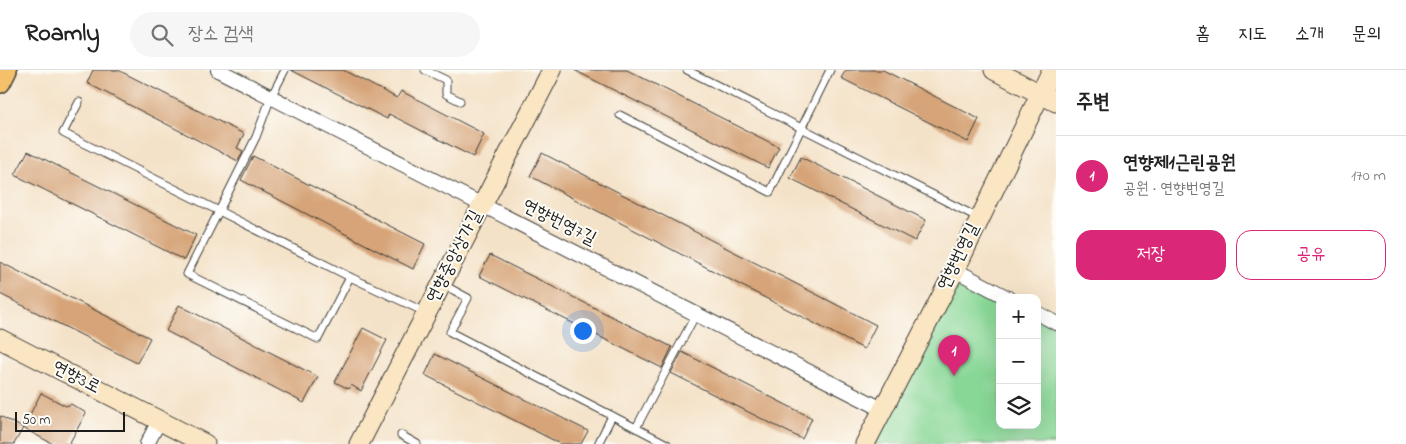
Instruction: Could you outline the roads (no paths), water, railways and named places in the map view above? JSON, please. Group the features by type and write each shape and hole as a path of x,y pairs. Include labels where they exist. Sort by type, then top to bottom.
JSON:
{"main road":[{"path":"0,82 6,70"}],"street":[{"name":"연향번영7길","path":"218,70 882,409"},
{"name":"연향중앙상가길","path":"359,444 552,70"},
{"path":"994,70 1048,98"},
{"name":"연향번영길","path":"865,444 979,218 1048,98 1052,70"},
{"path":"954,270 1000,294"},
{"path":"1041,315 1056,323"},
{"name":"연향3로","path":"0,339 206,444"},
{"path":"147,444 159,421"}],"lane":[{"path":"285,70 271,97 256,137 187,274 318,339 350,277"},
{"path":"425,70 446,80 446,94 460,101"},
{"path":"688,70 979,218"},
{"path":"620,115 770,192 830,70"},
{"path":"80,102 63,133 350,277 427,313"},
{"path":"441,284 468,298 450,332 667,444"},
{"path":"636,428 696,314"},
{"path":"598,444 612,416"},
{"path":"401,435 418,444"}],"place":[{"name":"연향제1근린공원","path":"954,376"}]}
